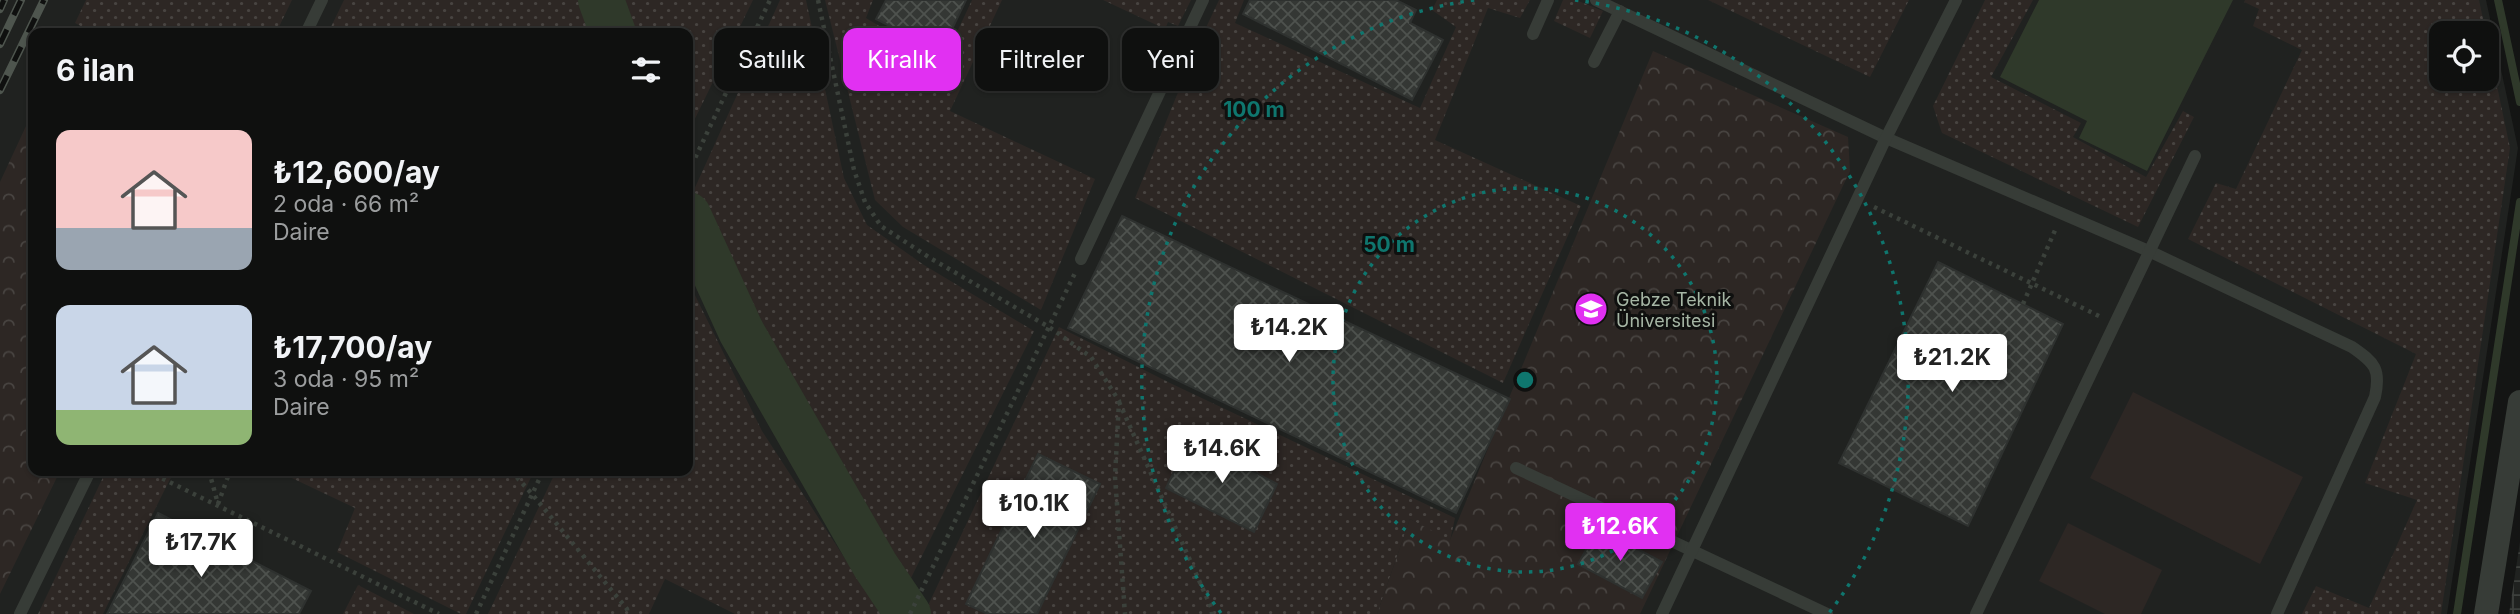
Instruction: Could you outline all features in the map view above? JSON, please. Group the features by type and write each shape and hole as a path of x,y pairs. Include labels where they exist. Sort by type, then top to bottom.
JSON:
{"street":[{"path":"2486,614 2520,402"}],"lane":[{"path":"308,28 321,0"},
{"path":"1189,28 1203,0"},
{"path":"1533,34 1548,0"},
{"path":"1596,0 1886,138 2151,252 2352,347 2370,360 2378,378 2375,397 2277,614"},
{"path":"1662,614 1886,138 1956,0"},
{"path":"1594,62 1620,12"},
{"path":"1081,259 1159,91"},
{"path":"1976,614 2195,156"},
{"path":"1516,468 1826,614"},
{"path":"20,614 88,476"}],"path":[{"path":"693,162 770,0"},
{"path":"818,0 854,170 865,201 881,226 930,258 1049,327 1091,357 1119,401 1212,607 1212,614"},
{"path":"1858,199 2116,324"},
{"path":"2023,304 2062,214"},
{"path":"910,614 1081,259"},
{"path":"1119,401 1115,477 1125,614"},
{"path":"158,476 439,614"},
{"path":"210,476 218,504"},
{"path":"218,504 228,476"},
{"path":"516,476 627,609 628,614"},
{"path":"476,614 541,476"}],"shaded area":[{"name":"Gebze Teknik Üniversitesi","path":"0,0 2486,0 2491,21 2429,21 2429,91 2499,91 2499,60 2518,148 2447,614 0,614"},
{"path":"2039,0 2233,0 2147,171 2079,138 2087,121 2000,77"},
{"path":"2520,542 2520,614 2509,614"}],"green space":[{"path":"86,0 292,0 278,28 84,28 75,23"},
{"path":"344,0 579,0 589,28 330,28"},
{"path":"621,0 753,0 739,28 714,28 714,80 693,123 693,28 632,28"},
{"path":"780,0 806,0 812,28 767,28"},
{"path":"825,0 873,0 866,18 883,28 843,28 843,72"},
{"path":"972,0 1002,0 989,28 975,28 975,58 961,88 961,28 959,28"},
{"path":"1103,0 1191,0 1178,26 1168,22 1163,28"},
{"path":"1219,0 1244,0 1235,23 1420,108 1456,27 1432,10 1437,0 1530,0 1520,18 1488,8 1435,140 1581,206 1503,383 1135,198 1179,91 1219,91 1219,28 1206,28"},
{"path":"1563,0 1576,0 1603,11 1590,38 1554,21"},
{"path":"1708,0 1909,0 1870,77"},
{"path":"1985,0 2033,0 1991,77 2081,123 2073,137 2146,177 2183,111 2194,117 2138,227 1942,133 1933,106"},
{"path":"2479,0 2483,21 2429,21 2429,91 2498,91 2510,148 2441,614 2302,614 2316,586 2369,608 2417,500 2365,483 2416,354 2188,239 2216,183 2236,189 2302,50 2253,26 2259,9 2244,2"},
{"path":"1653,51 1848,137 1850,171 1640,614 1377,614 1410,519 1450,540"},
{"path":"739,91 825,91 844,178 867,225 924,265 1034,331 908,584 754,326 693,192"},
{"path":"848,91 959,91 950,111 1095,179 1041,310 903,227 875,200"},
{"path":"28,122 28,476 58,476 0,594 0,182"},
{"path":"693,291 762,431 881,614 735,614 665,579 649,614 488,614 554,476 693,476"},
{"path":"1059,327 1170,383 1455,518 1450,541 1410,519 1377,614 924,614"},
{"path":"2133,392 2303,477 2260,564 2090,478"},
{"path":"104,476 172,476 103,614 38,614"},
{"path":"288,476 532,476 466,614 461,614 337,552 355,508"},
{"path":"2068,523 2162,570 2141,614 2105,614 2039,581"},
{"path":"358,585 414,614 343,614"}],"building":[{"path":"886,0 966,0 953,28 894,28 876,19"},
{"path":"1250,0 1396,0 1416,10 1410,23 1443,40 1412,100 1243,14"},
{"path":"1122,216 1510,399 1456,513 1068,328"},
{"path":"1938,262 2063,324 1968,526 1839,463"},
{"path":"1191,437 1277,484 1254,532 1166,488"},
{"path":"1038,454 1100,484 1037,614 988,614 966,604"},
{"path":"158,513 311,591 299,614 107,614"},
{"path":"1598,528 1662,562 1642,598 1578,564"}],"waterway":[{"path":"601,0 611,28"},
{"path":"2498,0 2520,102"},
{"path":"2457,614 2520,202"},
{"path":"693,226 741,331 875,565 908,614"}],"railway":[{"path":"0,9 4,0"},
{"path":"0,44 21,0"},
{"path":"30,28 44,0"},
{"path":"0,90 28,33"}],"place":[{"name":"Gebze Teknik Üniversitesi","path":"1591,309"}]}
